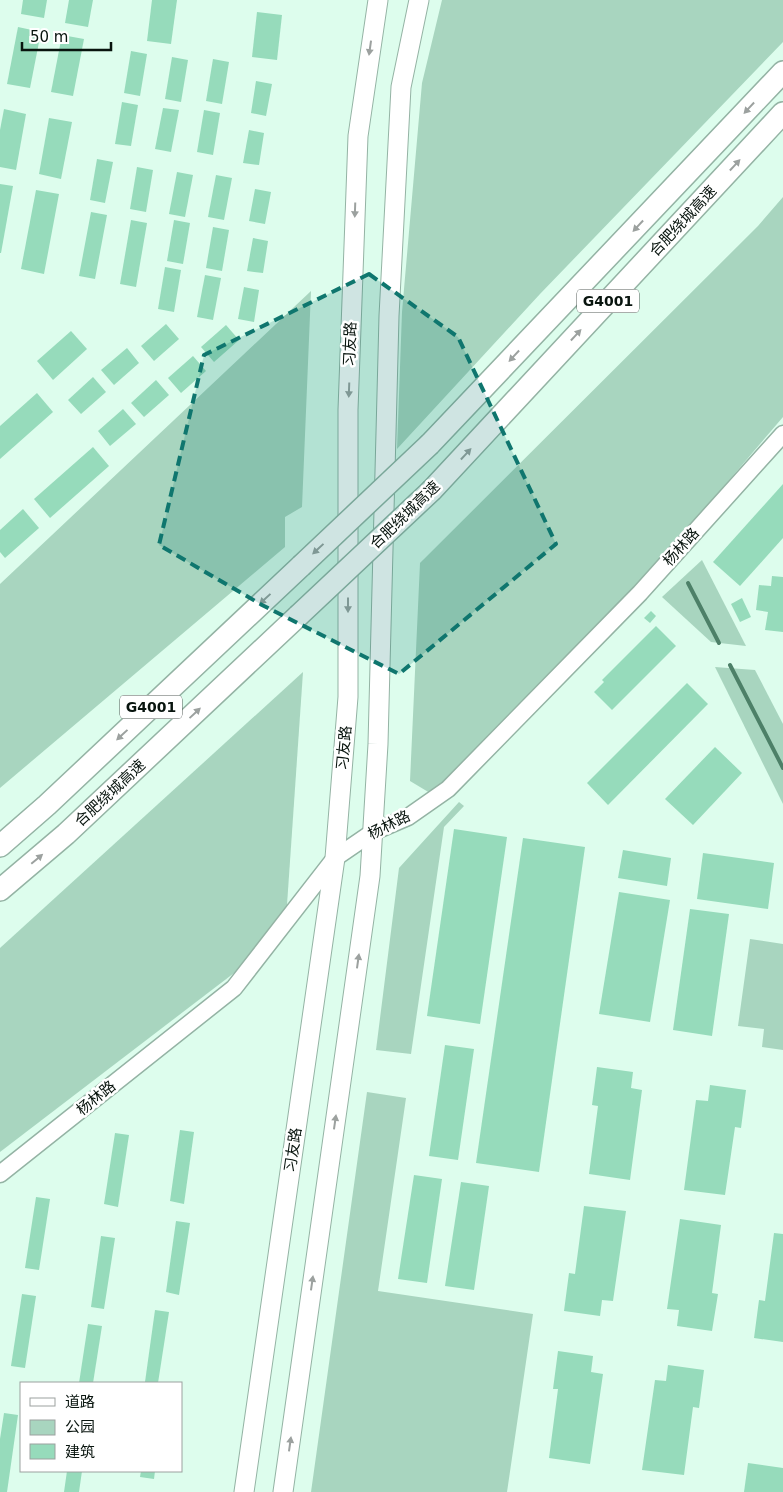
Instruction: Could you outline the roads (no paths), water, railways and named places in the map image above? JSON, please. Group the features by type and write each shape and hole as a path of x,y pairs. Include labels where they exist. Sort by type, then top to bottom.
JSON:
{"highway":[{"name":"合肥绕城高速","path":"0,846 47,805 430,444 783,72"},
{"name":"合肥绕城高速","path":"0,890 66,834 432,490 783,113"}],"main road":[{"name":"习友路","path":"244,1492 335,858 348,697 348,410 358,136 378,0"},
{"path":"283,1492 370,876 378,744 389,316 400,97 419,0"}],"street":[{"name":"杨林路","path":"0,1174 234,988 335,858 373,832 408,817 448,788 640,593 783,434"}],"waterway":[{"path":"688,583 719,643"},
{"path":"730,665 783,768"}]}
